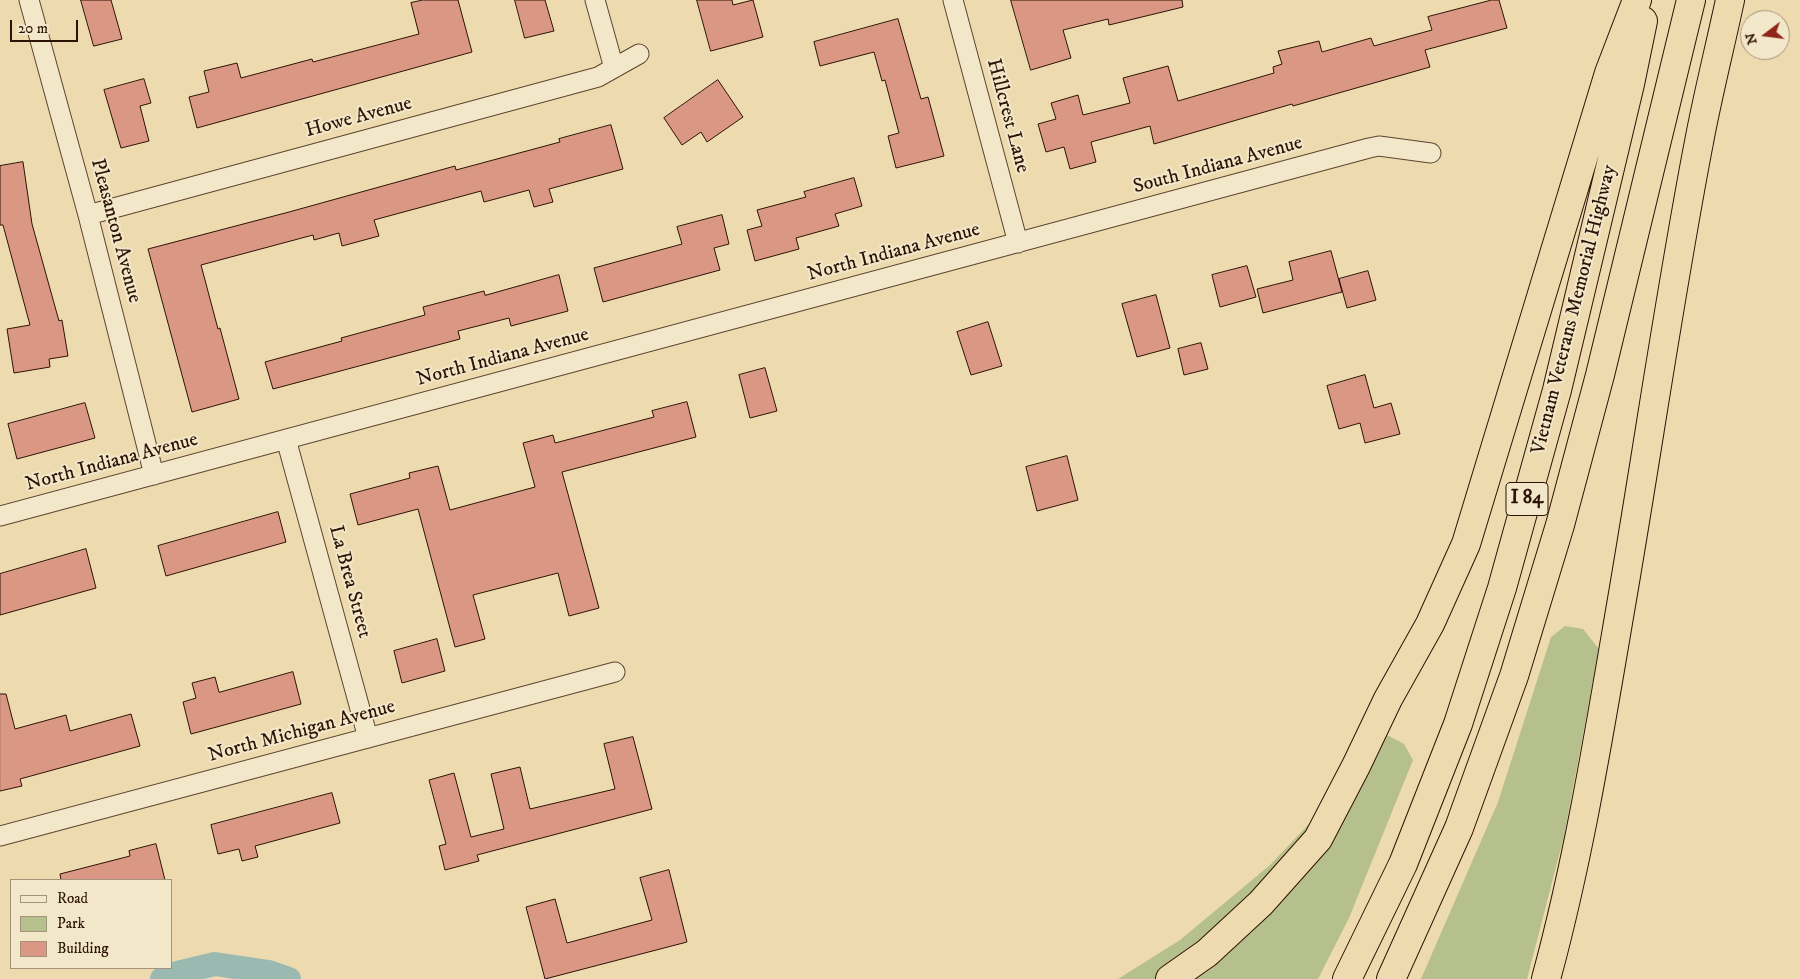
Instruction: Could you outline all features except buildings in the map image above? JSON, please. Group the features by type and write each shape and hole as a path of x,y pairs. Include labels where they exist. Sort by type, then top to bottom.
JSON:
{"highway":[{"path":"1170,979 1207,952 1261,903 1318,839 1388,699 1430,624 1466,544 1609,73 1637,0"},
{"name":"Vietnam Veterans Memorial Highway","path":"1347,979 1403,864 1458,724 1502,588 1557,390 1630,84 1648,0"},
{"name":"Vietnam Veterans Memorial Highway","path":"1391,979 1459,828 1517,666 1560,525 1600,375 1691,0"},
{"path":"1546,979 1589,792 1677,265 1700,140 1730,0"}],"street":[{"name":"Pleasanton Avenue","path":"29,0 88,215 154,475"},
{"path":"595,0 614,68"},
{"name":"Hillcrest Lane","path":"953,0 1018,243"},
{"name":"Howe Avenue","path":"88,215 598,76 639,54"},
{"name":"South Indiana Avenue","path":"1018,243 1379,146 1431,152"},
{"name":"North Indiana Avenue","path":"0,516 1018,243"},
{"name":"La Brea Street","path":"286,439 368,738"},
{"name":"North Michigan Avenue","path":"0,836 615,672"}],"green space":[{"path":"1565,626 1583,629 1599,649 1564,836 1527,979 1421,979 1498,802 1551,637"},
{"path":"1387,735 1404,744 1413,760 1349,918 1318,979 1118,979 1180,940 1270,865 1325,807 1370,748"}],"waterway":[{"path":"162,979 169,975 215,964 269,972 289,979"}]}
